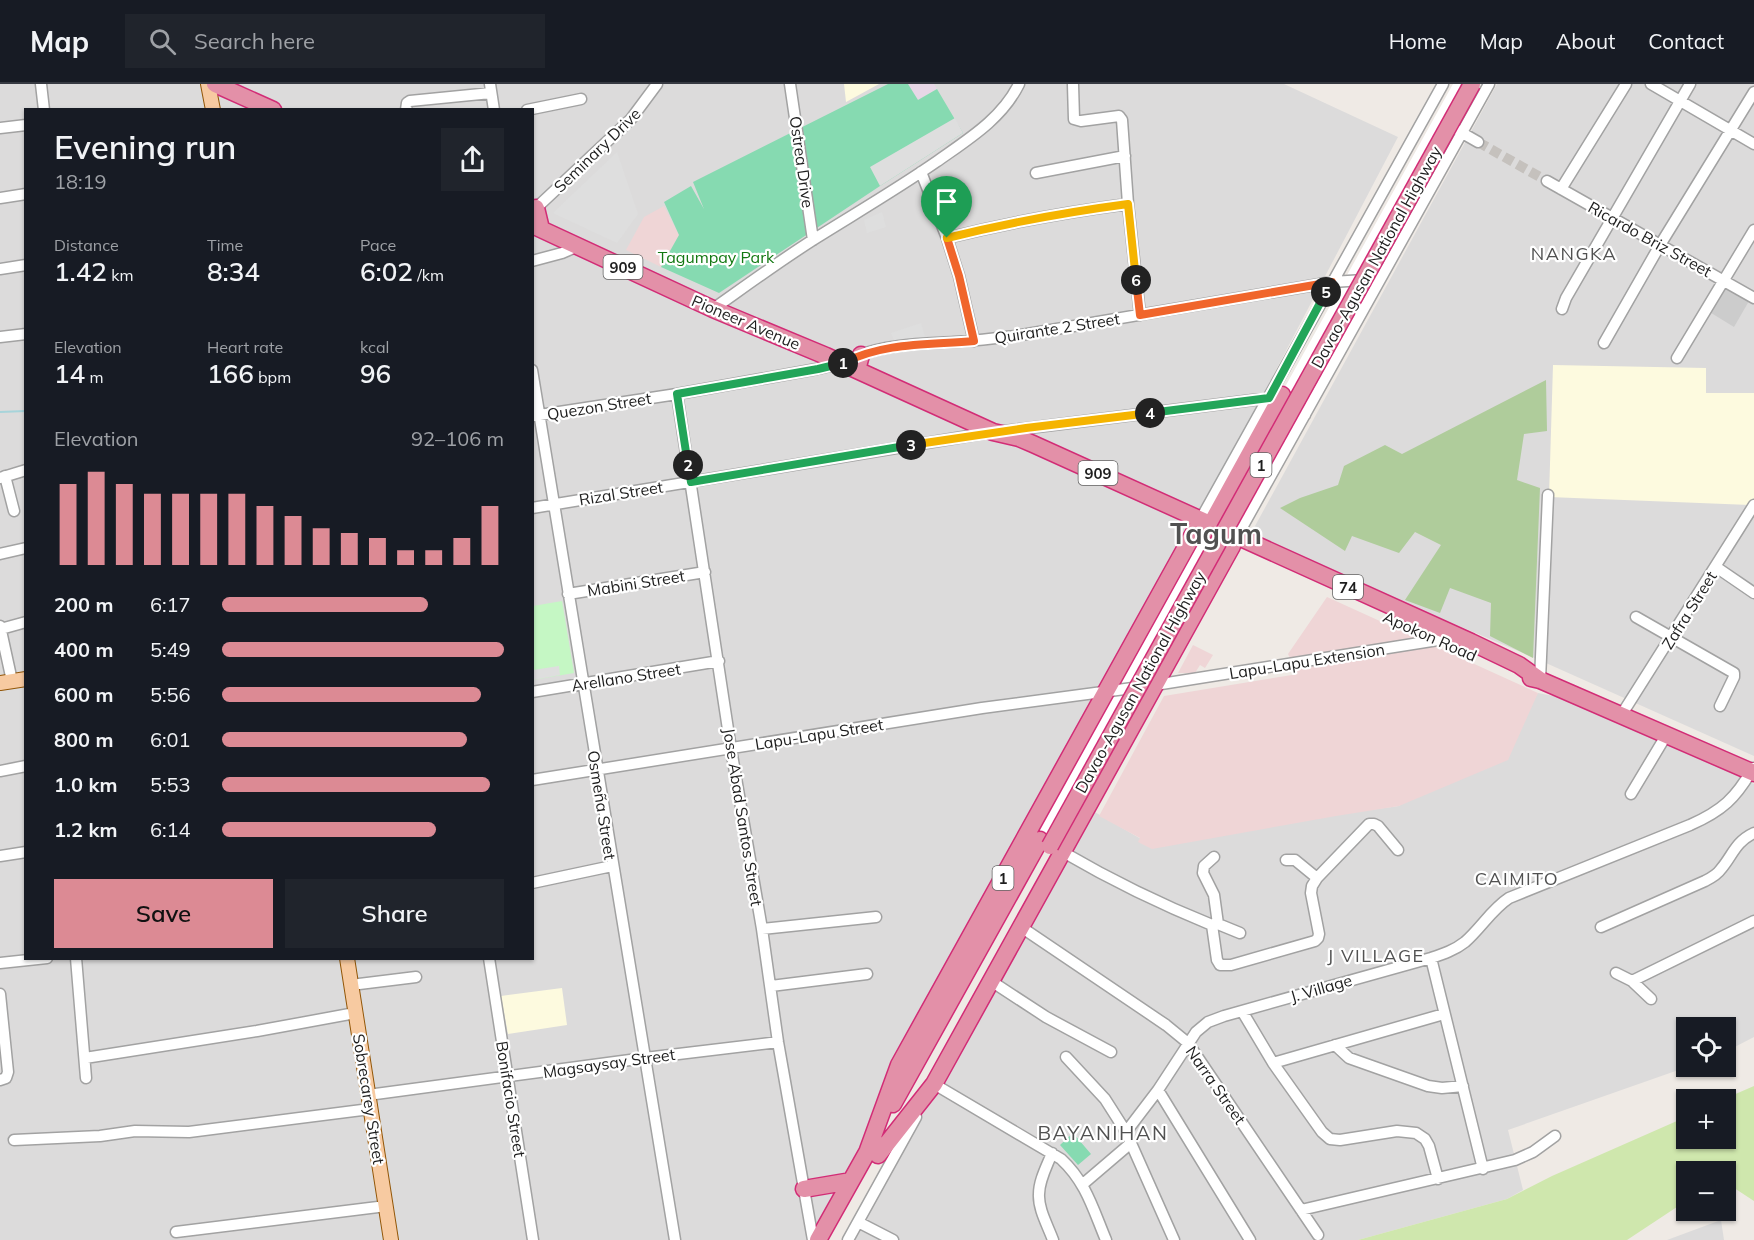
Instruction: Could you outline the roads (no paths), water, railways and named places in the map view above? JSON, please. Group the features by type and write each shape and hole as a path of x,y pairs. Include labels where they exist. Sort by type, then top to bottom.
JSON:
{"highway":[{"path":"215,84 269,108"},
{"name":"Davao-Agusan National Highway","path":"815,1240 851,1181 934,1084 1021,927 1051,846 1460,84"},
{"name":"Davao-Agusan National Highway","path":"830,1240 873,1153 1051,846 1472,84"},
{"name":"Davao-Agusan National Highway","path":"1457,131 1477,84"},
{"path":"534,210 537,227"},
{"name":"Pioneer Avenue","path":"537,227 713,309 853,362 993,432 1019,438 1230,539"},
{"name":"Davao-Agusan National Highway","path":"873,1153 899,1065 1106,691 1277,398"},
{"name":"Davao-Agusan National Highway","path":"1051,846 1155,685 1300,409"},
{"name":"Apokon Road","path":"1230,539 1459,637 1519,665 1540,680"},
{"name":"Apokon Road","path":"1230,539 1518,676 1540,680 1753,770"},
{"path":"804,1190 851,1181"}],"main road":[{"path":"208,84 213,108"},
{"name":"Sobrecarey Street","path":"347,960 391,1240"}],"street":[{"path":"41,84 44,108"},
{"name":"Seminary Drive","path":"534,210 631,120 657,84"},
{"name":"Ostrea Drive","path":"790,84 813,240"},
{"path":"713,309 813,240 921,172 987,126 1019,84"},
{"path":"1443,84 1332,282 1277,398 1300,409 1380,279 1457,131 1489,84"},
{"path":"1562,189 1626,84"},
{"path":"1651,84 1754,144"},
{"path":"1562,309 1566,298 1690,84"},
{"path":"1073,85 1074,119 1120,117 1140,315"},
{"path":"406,108 410,101 490,89 494,108"},
{"path":"1604,343 1660,245 1754,92"},
{"path":"534,109 581,99"},
{"path":"0,128 24,124"},
{"path":"1457,131 1478,142"},
{"path":"1036,173 1125,156"},
{"path":"921,172 959,276 974,341"},
{"name":"Ricardo Briz Street","path":"1546,181 1754,298"},
{"path":"0,198 24,194"},
{"path":"947,238 1000,224 1128,204"},
{"path":"1677,358 1754,230"},
{"path":"534,260 578,246"},
{"path":"0,269 24,265"},
{"name":"Quirante 2 Street","path":"853,362 879,349 900,345 974,341 1332,282 1380,279"},
{"path":"0,337 24,334"},
{"name":"Quezon Street","path":"536,416 677,394 853,362"},
{"name":"Osmeña Street","path":"534,393 536,416 554,504 675,1240"},
{"name":"Jose Abad Santos Street","path":"677,394 778,1042 815,1240"},
{"name":"Rizal Street","path":"534,508 993,432 1277,398"},
{"path":"14,511 3,477 24,471"},
{"path":"1540,680 1548,495"},
{"name":"Zafra Street","path":"1622,714 1754,505"},
{"path":"0,554 24,548"},
{"path":"1716,567 1754,593"},
{"name":"Mabini Street","path":"568,594 705,572"},
{"path":"1636,617 1734,673 1720,706"},
{"path":"13,681 0,628 24,622"},
{"name":"Lapu-Lapu Extension","path":"1106,691 1459,637"},
{"name":"Arellano Street","path":"534,692 719,661"},
{"name":"Lapu-Lapu Street","path":"534,780 982,708 1106,691"},
{"path":"1631,794 1667,734"},
{"path":"0,771 24,766"},
{"name":"J. Village","path":"1126,1132 1158,1090 1196,1032 1208,1022 1431,958 1455,948 1509,898 1703,819 1731,800 1753,770"},
{"path":"1214,857 1204,866 1203,873 1214,896 1217,960 1220,965 1226,966 1315,941 1319,934 1311,893 1312,886 1369,824 1377,826 1398,850"},
{"path":"1601,927 1714,876 1739,843 1754,833"},
{"path":"1051,846 1168,907 1240,933"},
{"path":"0,856 24,852"},
{"path":"1286,860 1295,860 1317,878"},
{"path":"534,883 612,866"},
{"path":"762,930 876,917"},
{"path":"1632,981 1754,921"},
{"name":"Narra Street","path":"1021,927 1166,1025 1188,1043 1318,1235"},
{"path":"1431,958 1483,1169"},
{"path":"0,963 28,960"},
{"path":"76,960 86,1078"},
{"name":"Bonifacio Street","path":"489,960 533,1240"},
{"path":"1616,973 1632,981 1652,999"},
{"path":"771,986 867,974"},
{"path":"351,985 416,977"},
{"path":"991,981 1046,1017 1111,1052"},
{"path":"0,994 8,1072 6,1078 0,1080"},
{"path":"1242,1011 1273,1063 1322,1132 1330,1138 1340,1140 1397,1131 1416,1133 1425,1138 1429,1146 1438,1179"},
{"path":"85,1058 355,1013"},
{"path":"1273,1063 1444,1014"},
{"name":"Magsaysay Street","path":"368,1095 778,1042"},
{"path":"1335,1045 1349,1058 1428,1086 1442,1088 1463,1086"},
{"path":"1066,1057 1105,1099 1126,1132 1174,1240"},
{"path":"848,1240 934,1084 1052,1152 1070,1167 1083,1184 1106,1240"},
{"path":"1158,1090 1251,1240"},
{"path":"14,1140 100,1136 135,1131 189,1132 370,1109"},
{"path":"1301,1210 1483,1169 1525,1157 1555,1136"},
{"path":"1083,1184 1131,1143"},
{"path":"1052,1152 1040,1185 1039,1195 1043,1214 1053,1240"},
{"path":"176,1232 386,1206"},
{"path":"858,1222 893,1240"}],"waterway":[{"path":"0,412 24,411"}],"tunnel":[{"path":"1478,142 1547,181"}],"district":[{"name":"NANGKA","path":"1574,253"},
{"name":"Tagum","path":"1216,533"},
{"name":"CAIMITO","path":"1517,878"},
{"name":"J VILLAGE","path":"1376,955"},
{"name":"BAYANIHAN","path":"1103,1132"}],"park label":[{"name":"Tagumpay Park","path":"716,257"}]}
